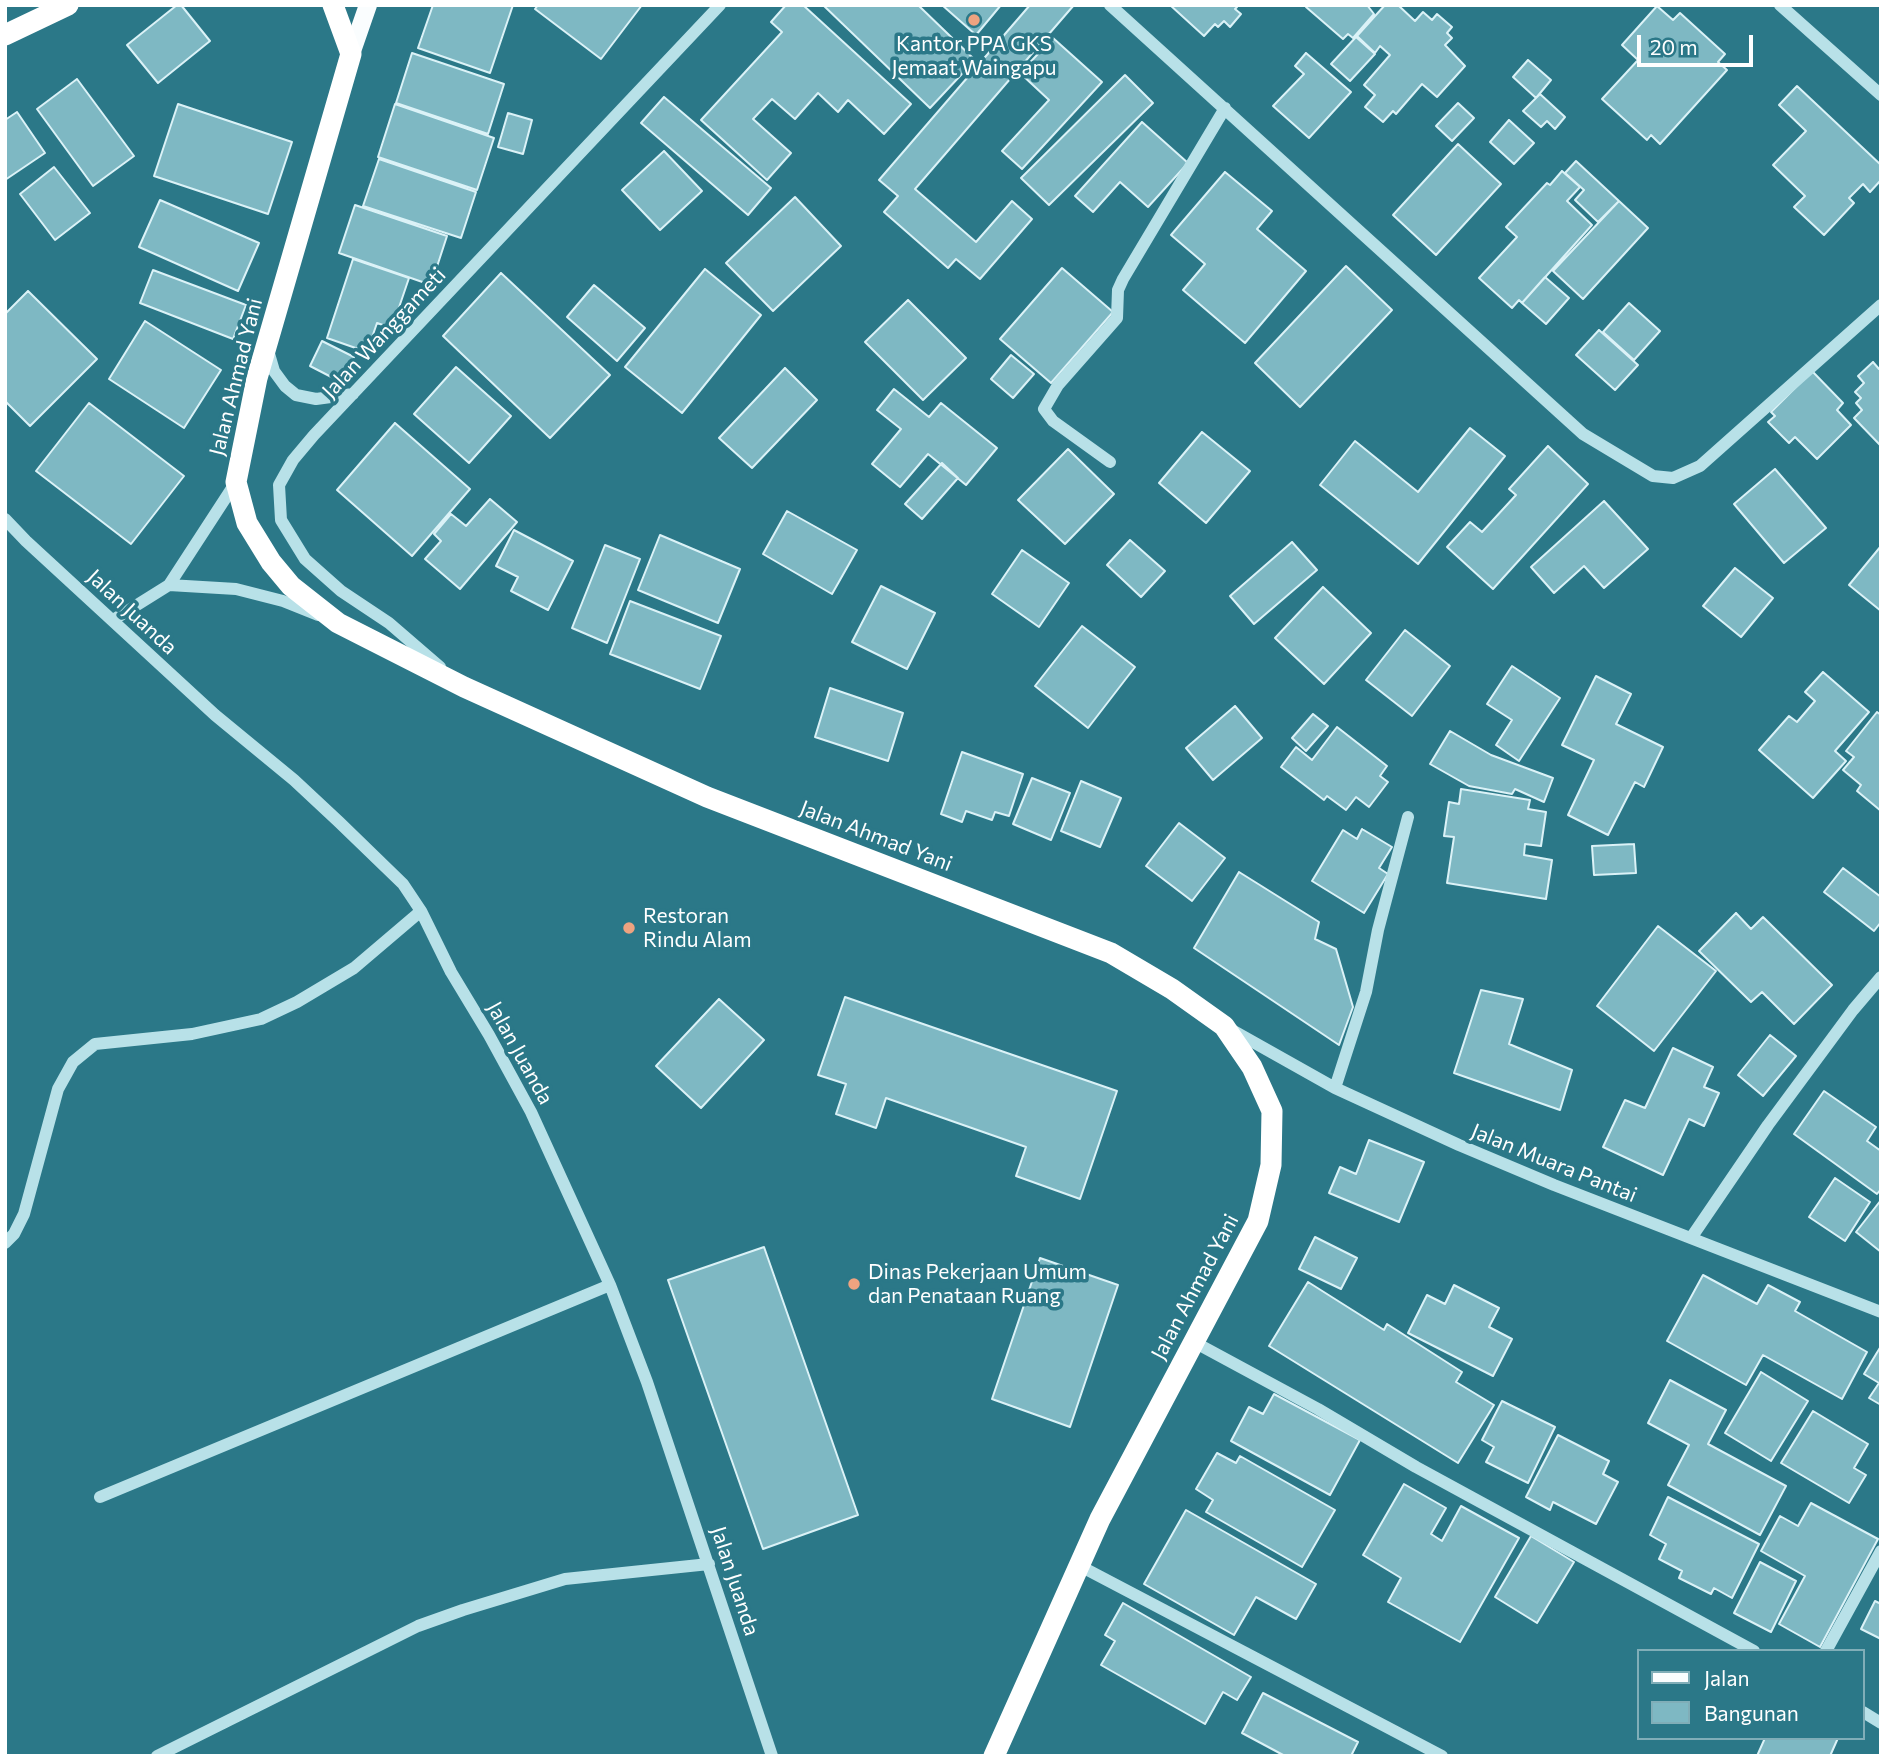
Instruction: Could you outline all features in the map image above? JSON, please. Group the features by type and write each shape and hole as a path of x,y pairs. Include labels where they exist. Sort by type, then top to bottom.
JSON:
{"highway":[{"path":"5,35 68,5"},
{"path":"333,5 352,54"},
{"name":"Jalan Ahmad Yani","path":"352,54 257,378 236,482 247,523 271,562 291,586 338,623 464,687 707,797 1111,953 1172,989 1224,1026 1252,1067 1272,1111 1271,1166 1258,1221 1100,1519 994,1756"}],"main road":[{"path":"352,54 368,5"}],"street":[{"name":"Jalan Wanggameti","path":"464,687 389,624 341,591 305,559 281,520 279,485 314,435 720,5"},
{"path":"1110,5 1583,434 1653,476 1674,478 1700,466 1881,305"},
{"path":"1780,5 1881,95"},
{"path":"1110,462 1053,422 1044,409 1058,385 1117,318 1118,290 1123,279 1226,108"},
{"path":"266,345 274,371 296,395 316,399 353,394"},
{"path":"113,621 169,585 236,482"},
{"name":"Jalan Juanda","path":"5,519 215,715 339,821 402,884 422,911 451,972 531,1112 610,1285 647,1382 772,1756"},
{"path":"169,585 236,589 283,601 338,623"},
{"path":"1335,1088 1366,992 1378,930 1408,817"},
{"path":"5,1243 14,1234 24,1214 58,1088 73,1062 95,1044 192,1034 261,1019 297,1002 354,968 422,911"},
{"path":"1690,1238 1769,1125 1881,976"},
{"name":"Jalan Muara Pantai","path":"1224,1026 1335,1088 1459,1145 1881,1312"},
{"path":"100,1497 610,1285"},
{"path":"1194,1342 1318,1409 1416,1467 1750,1649"},
{"path":"1827,1649 1881,1551"},
{"path":"157,1756 418,1626 565,1579 709,1564"},
{"path":"1080,1566 1442,1756"},
{"path":"1865,1713 1881,1723"}],"building":[{"path":"177,5 181,5 210,41 158,83 127,45"},
{"path":"433,5 513,5 490,73 418,48"},
{"path":"538,5 642,5 601,59 535,9"},
{"path":"786,5 803,5 911,104 884,134 848,100 838,112 818,93 795,119 772,99 753,119 791,153 767,180 701,120 782,32 771,22"},
{"path":"823,5 918,5 975,60 930,108"},
{"name":"Kantor PPA GKS Jemaat Waingapu","path":"942,5 1001,5 976,35"},
{"path":"1030,5 1074,5 915,189 976,242 1012,201 1032,219 980,279 956,259 948,268 884,212 898,196 879,180"},
{"path":"1170,5 1235,5 1235,9 1241,14 1230,27 1224,21 1218,27 1215,24 1204,36"},
{"path":"1367,5 1374,14 1353,38 1348,34 1343,39 1306,7"},
{"path":"1385,5 1398,5 1415,21 1423,12 1432,20 1437,14 1452,27 1447,33 1452,38 1445,45 1465,66 1437,97 1422,84 1396,114 1393,111 1383,122 1365,107 1375,95 1364,85 1390,55 1380,46 1375,53 1357,36"},
{"path":"1657,6 1673,20 1680,13 1725,54 1718,62 1727,70 1660,144 1651,135 1647,140 1602,99 1638,60 1622,45"},
{"path":"1356,37 1375,54 1350,81 1331,64"},
{"path":"1053,38 1102,82 1022,169 1002,151 1049,100 1020,73"},
{"path":"412,53 504,84 488,134 396,103"},
{"path":"1306,53 1351,92 1309,138 1273,106 1304,74 1295,66"},
{"path":"1528,60 1551,80 1536,98 1513,77"},
{"path":"1125,75 1153,103 1049,205 1021,178"},
{"path":"77,79 134,156 93,186 37,109"},
{"path":"1797,86 1881,165 1881,180 1870,192 1863,184 1849,198 1854,203 1824,235 1794,207 1805,196 1773,165 1806,131 1779,105"},
{"path":"1540,94 1565,117 1555,129 1547,121 1541,127 1523,111"},
{"path":"664,97 771,188 748,215 641,123"},
{"path":"1458,103 1474,118 1452,141 1436,126"},
{"path":"178,104 292,142 268,214 154,176"},
{"path":"395,104 494,138 477,190 378,157"},
{"path":"17,112 45,153 5,180 5,120"},
{"path":"508,113 532,120 523,154 498,147"},
{"path":"1509,120 1534,143 1514,164 1490,142"},
{"path":"1142,122 1188,163 1148,207 1120,182 1093,212 1075,196"},
{"path":"1458,144 1501,184 1436,255 1393,215"},
{"path":"664,151 702,191 660,230 622,190"},
{"path":"379,159 476,192 461,238 363,206"},
{"path":"1576,161 1619,201 1598,222 1575,200 1584,190 1565,173"},
{"path":"54,167 90,213 55,240 20,194"},
{"path":"1562,171 1580,187 1567,201 1592,225 1522,303 1519,300 1512,308 1479,278 1517,237 1506,227 1547,183 1550,185"},
{"path":"1225,172 1272,211 1257,229 1306,271 1245,343 1183,290 1205,264 1171,235"},
{"path":"795,197 841,246 773,311 726,263"},
{"path":"160,200 259,243 238,291 139,247"},
{"path":"1619,201 1648,228 1583,299 1553,271"},
{"path":"355,205 447,236 431,285 339,253"},
{"path":"353,259 409,278 392,328 377,323 367,352 327,338"},
{"path":"1346,266 1392,310 1300,407 1255,363"},
{"path":"1062,268 1113,312 1051,383 1000,339"},
{"path":"705,269 761,315 682,413 625,367"},
{"path":"153,270 246,305 233,339 140,303"},
{"path":"501,273 610,375 550,438 443,336"},
{"path":"1545,277 1569,298 1546,324 1522,303"},
{"path":"594,285 645,328 617,361 567,317"},
{"path":"28,291 97,359 30,426 5,401 5,314"},
{"path":"908,300 966,358 923,400 865,342"},
{"path":"1629,303 1660,331 1634,360 1603,332"},
{"path":"145,321 221,370 184,428 109,379"},
{"path":"1599,330 1638,365 1615,390 1576,355"},
{"path":"322,341 354,357 341,382 310,366"},
{"path":"1011,355 1034,374 1013,398 991,379"},
{"path":"1873,362 1879,369 1881,367 1881,446 1854,418 1862,410 1856,403 1861,398 1855,392 1864,383 1858,376"},
{"path":"456,367 511,416 469,463 414,414"},
{"path":"785,368 817,400 752,468 719,438"},
{"path":"1812,371 1843,403 1837,410 1851,425 1817,459 1795,437 1789,443 1768,422 1775,416 1771,412"},
{"path":"894,389 929,417 941,403 997,448 966,485 928,454 900,487 872,464 901,429 877,410"},
{"path":"89,403 184,476 131,544 36,471"},
{"path":"395,423 470,489 412,556 337,490"},
{"path":"1470,428 1505,456 1418,564 1320,485 1355,441 1418,492"},
{"path":"1202,432 1250,471 1206,523 1159,483"},
{"path":"1548,446 1588,484 1493,589 1447,547 1470,522 1482,532 1516,495 1509,489"},
{"path":"1068,449 1114,494 1065,544 1018,500"},
{"path":"942,463 958,478 922,519 905,504"},
{"path":"1775,469 1826,528 1784,563 1734,504"},
{"path":"490,499 517,522 460,589 425,559 441,541 434,534 451,514 466,526"},
{"path":"1604,501 1648,549 1604,588 1584,566 1554,593 1531,567"},
{"path":"787,511 857,550 832,594 763,554"},
{"path":"514,530 573,561 548,610 511,591 518,577 496,566"},
{"path":"660,535 740,569 718,623 638,590"},
{"path":"1130,540 1165,571 1141,597 1107,565"},
{"path":"1292,542 1317,570 1254,624 1230,596"},
{"path":"605,545 640,559 607,643 572,628"},
{"path":"1881,546 1881,611 1849,585"},
{"path":"1022,550 1069,583 1039,627 992,594"},
{"path":"1735,568 1773,598 1741,637 1703,606"},
{"path":"881,586 935,613 907,669 852,642"},
{"path":"1323,587 1371,633 1324,684 1275,638"},
{"path":"630,601 721,636 700,689 610,654"},
{"path":"1082,626 1135,667 1088,728 1035,686"},
{"path":"1405,630 1450,666 1412,716 1366,680"},
{"path":"1512,666 1560,698 1519,761 1496,745 1512,720 1487,704"},
{"path":"1823,672 1869,712 1835,751 1846,761 1813,798 1759,750 1789,716 1797,722 1815,701 1805,692"},
{"path":"1596,676 1631,694 1616,724 1663,747 1644,787 1635,782 1608,835 1568,815 1594,760 1562,745"},
{"path":"830,688 903,713 888,761 815,737"},
{"path":"1235,706 1262,738 1213,780 1186,748"},
{"path":"1877,712 1881,715 1881,811 1857,791 1861,785 1843,770 1854,757 1846,751"},
{"path":"1313,714 1328,726 1306,751 1292,738"},
{"path":"1337,727 1387,766 1380,776 1388,782 1369,807 1356,797 1346,810 1327,796 1324,800 1281,767 1296,747 1312,760"},
{"path":"1450,731 1491,755 1553,778 1544,802 1515,789 1512,794 1469,786 1430,764"},
{"path":"962,752 1023,774 1009,816 995,812 992,820 966,811 962,822 941,814"},
{"path":"1032,778 1070,793 1051,840 1013,824"},
{"path":"1081,781 1121,798 1100,847 1061,831"},
{"path":"1461,789 1530,800 1528,809 1546,812 1541,846 1525,844 1524,855 1552,860 1546,899 1447,883 1454,837 1444,836 1449,802 1459,804"},
{"path":"1179,823 1225,858 1192,901 1146,866"},
{"path":"1362,829 1392,847 1379,868 1388,874 1364,913 1312,881 1343,830 1357,839"},
{"path":"1634,844 1636,873 1594,875 1592,846"},
{"path":"1843,868 1881,897 1881,922 1874,931 1824,892"},
{"path":"1239,872 1319,922 1315,939 1336,949 1353,1007 1339,1045 1194,948"},
{"path":"1736,913 1751,929 1763,917 1832,985 1794,1024 1762,992 1751,1002 1699,951"},
{"path":"1658,926 1716,971 1654,1051 1597,1006"},
{"path":"1481,990 1523,999 1509,1044 1572,1070 1560,1110 1454,1073"},
{"path":"845,997 1117,1091 1080,1199 1016,1176 1026,1147 886,1098 876,1128 836,1114 846,1084 818,1075"},
{"path":"719,999 764,1040 701,1108 656,1066"},
{"path":"1770,1035 1796,1056 1763,1096 1738,1075"},
{"path":"1673,1048 1713,1067 1704,1087 1719,1093 1704,1126 1689,1119 1663,1175 1603,1147 1625,1100 1645,1108"},
{"path":"1824,1091 1876,1127 1867,1141 1881,1151 1881,1189 1877,1194 1794,1134"},
{"path":"1369,1140 1424,1162 1399,1222 1329,1193 1340,1167 1356,1174"},
{"path":"1835,1178 1870,1202 1845,1241 1809,1217"},
{"path":"1881,1200 1881,1252 1856,1232"},
{"path":"1315,1237 1357,1258 1341,1289 1299,1269"},
{"path":"764,1247 858,1515 763,1549 668,1280"},
{"path":"1040,1258 1118,1285 1070,1427 992,1399"},
{"path":"1703,1275 1757,1304 1768,1285 1800,1302 1795,1311 1867,1352 1842,1399 1763,1355 1746,1385 1667,1341"},
{"path":"1308,1282 1384,1330 1387,1324 1462,1372 1456,1382 1494,1405 1458,1463 1269,1346"},
{"path":"1454,1285 1499,1308 1489,1327 1512,1339 1493,1376 1408,1333 1427,1295 1445,1304"},
{"path":"1881,1346 1881,1405 1869,1398 1879,1383 1864,1374"},
{"path":"1761,1372 1808,1401 1771,1461 1725,1433"},
{"path":"1670,1380 1726,1410 1708,1444 1786,1486 1760,1535 1668,1485 1689,1445 1648,1423"},
{"path":"1274,1394 1360,1440 1330,1495 1231,1441 1249,1407 1263,1414"},
{"path":"1502,1401 1555,1427 1528,1483 1486,1462 1494,1447 1482,1440"},
{"path":"1813,1411 1868,1444 1854,1468 1866,1475 1849,1503 1781,1463"},
{"path":"1558,1435 1609,1461 1603,1474 1618,1482 1596,1524 1553,1502 1550,1510 1526,1497"},
{"path":"1217,1453 1236,1463 1240,1456 1335,1510 1302,1567 1206,1512 1213,1500 1196,1489"},
{"path":"1404,1484 1446,1508 1431,1534 1442,1541 1461,1506 1519,1538 1460,1642 1388,1602 1401,1578 1363,1555"},
{"path":"1668,1497 1759,1544 1732,1598 1714,1588 1711,1594 1679,1578 1682,1571 1659,1559 1666,1544 1650,1535"},
{"path":"1811,1503 1878,1539 1820,1647 1779,1624 1805,1576 1761,1551 1780,1516 1798,1526"},
{"path":"1186,1510 1316,1584 1296,1619 1256,1597 1234,1635 1144,1584"},
{"path":"1531,1536 1574,1562 1537,1623 1495,1597"},
{"path":"1760,1562 1796,1581 1771,1632 1734,1613"},
{"path":"1875,1601 1881,1604 1881,1639 1861,1629"},
{"path":"1123,1603 1251,1677 1237,1700 1223,1692 1205,1724 1101,1665 1115,1641 1105,1635"},
{"path":"1263,1693 1358,1742 1351,1756 1285,1756 1242,1733"},
{"path":"1764,1740 1837,1740 1830,1756 1757,1756"}],"place":[{"name":"Kantor PPA GKS Jemaat Waingapu","path":"974,20"},
{"name":"Restoran Rindu Alam","path":"629,928"},
{"name":"Dinas Pekerjaan Umum dan Penataan Ruang","path":"854,1284"}]}
